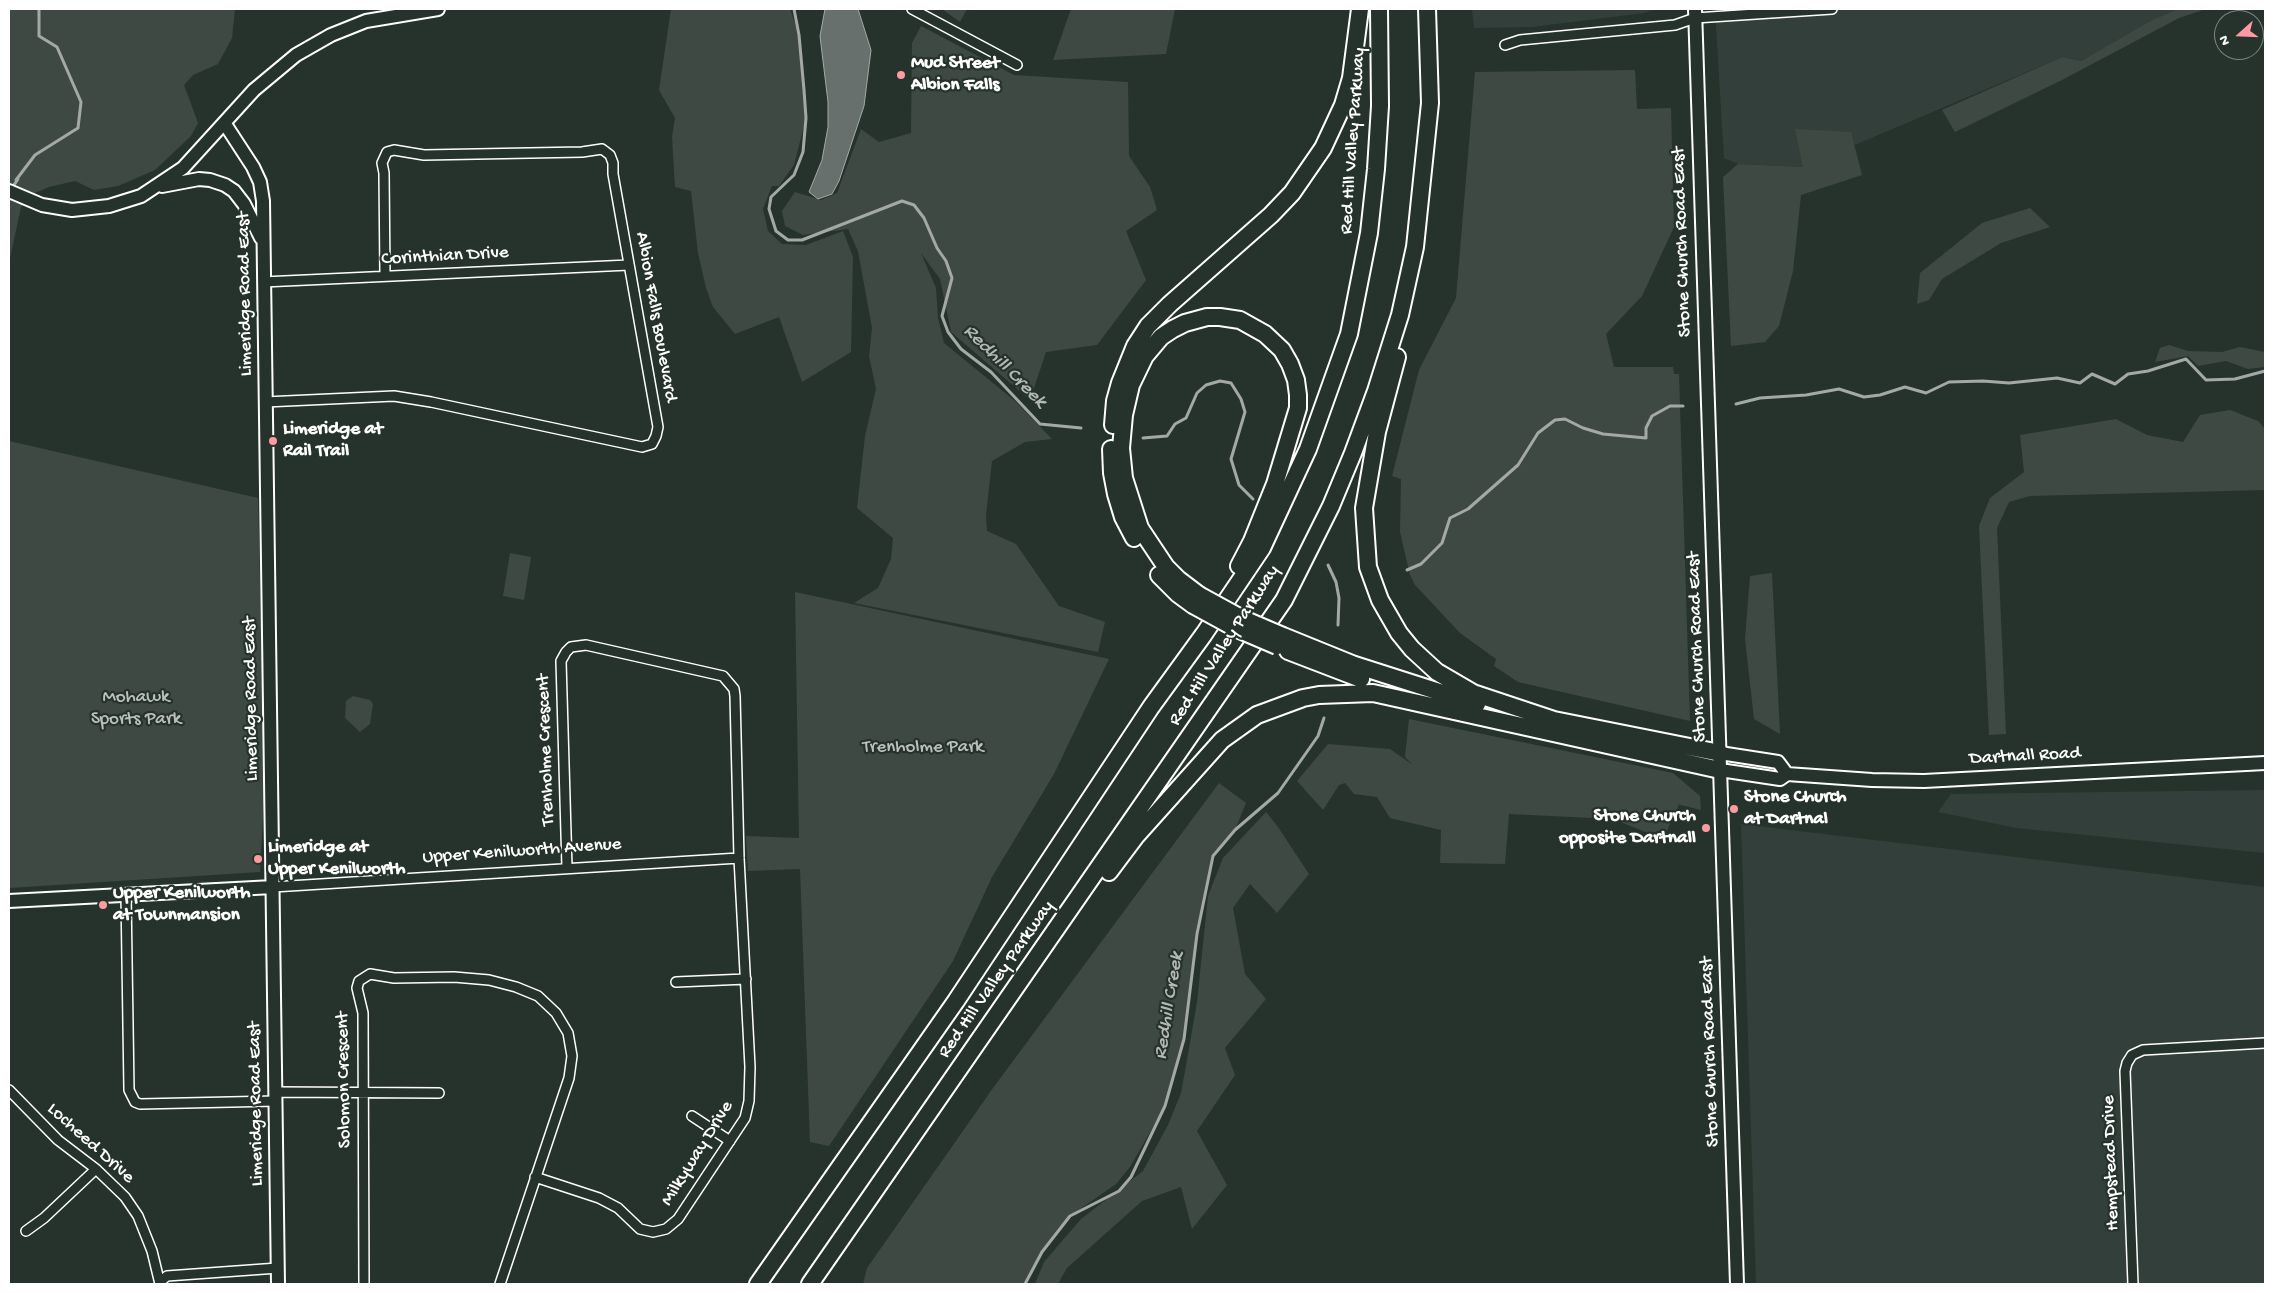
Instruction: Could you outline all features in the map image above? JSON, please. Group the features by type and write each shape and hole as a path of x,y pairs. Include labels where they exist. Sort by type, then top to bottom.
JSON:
{"highway":[{"path":"1360,9 1352,78 1343,105 1323,148 1292,193 1170,304 1148,326 1135,346 1120,383 1115,402 1111,442 1112,473 1123,516 1152,566 1166,582 1196,600 1241,618 1338,671 1448,708"},
{"name":"Red Hill Valley Parkway","path":"758,1284 956,1001 1151,707 1204,634 1262,548 1308,449 1348,334 1369,233 1376,169 1380,106 1379,9"},
{"name":"Red Hill Valley Parkway","path":"810,1284 1284,600 1331,506 1354,453 1400,315 1415,247 1430,103 1427,9"},
{"path":"1400,315 1401,342 1377,432 1364,508 1365,550 1373,585 1387,616 1399,633 1412,650 1438,672 1473,693 1554,720"},
{"path":"1196,600 1166,567 1140,528 1124,478 1121,448 1124,415 1131,385 1145,356 1173,328 1196,320 1220,317 1240,320 1254,326 1282,350 1296,380 1298,408 1275,484 1252,541 1204,634"},
{"path":"1280,641 1401,681 1509,712 1720,753"},
{"path":"1050,939 1073,919 1136,836 1222,740 1257,715 1303,698 1344,693 1373,693 1448,708 1720,770"}],"street":[{"path":"9,191 33,202 54,208 83,210 109,206 141,196 183,168 254,90 296,55 331,35 366,21 438,9"},
{"path":"912,9 1017,64"},
{"path":"1505,45 1520,40 1675,25 1695,13 1832,9"},
{"name":"Stone Church Road East","path":"1695,13 1737,1284"},
{"name":"Limeridge Road East","path":"224,124 253,167 260,182 263,202 278,1284"},
{"name":"Albion Falls Boulevard","path":"265,402 394,396 431,402 642,447 652,444 658,426 612,174 613,163 610,155 602,149 582,152 424,154 394,150 387,152 382,163 384,173 385,276"},
{"path":"157,187 199,179 225,185 234,191 248,210 264,247"},
{"name":"Corinthian Drive","path":"263,282 629,264"},
{"name":"Trenholme Crescent","path":"567,868 561,661 571,647 586,645 718,673 731,684 735,696 739,858"},
{"path":"1720,753 1778,762 1787,774"},
{"name":"Dartnall Road","path":"1720,770 1780,779 1787,774 1872,780 1924,781 2265,763"},
{"name":"Upper Kenilworth Avenue","path":"9,902 739,858"},
{"name":"Milkyway Drive","path":"535,1177 599,1198 618,1208 640,1229 653,1232 666,1229 678,1219 730,1141 744,1118 749,1101 746,979 739,858"},
{"path":"126,895 129,1090 135,1102 140,1104 363,1092 439,1093"},
{"name":"Solomon Crescent","path":"364,1284 363,1013 357,988 364,976 370,974 394,978 454,977 489,980 516,987 538,996 556,1013 568,1033 572,1056 570,1078 500,1284"},
{"path":"676,982 746,979"},
{"name":"Hempstead Drive","path":"2133,1284 2125,1071 2127,1063 2132,1055 2143,1050 2265,1043"},
{"name":"Locheed Drive","path":"9,1090 58,1140 96,1169 125,1196 138,1216 161,1283"},
{"path":"692,1116 730,1141"},
{"path":"26,1231 44,1218 96,1169"},
{"path":"161,1283 166,1276 278,1268"}],"shaded area":[{"path":"825,9 858,9 871,50 864,106 839,181 832,194 818,199 809,192 822,160 828,127 828,102 820,36"},
{"path":"1472,9 1657,9 1644,13 1532,27 1474,28"},
{"path":"1715,9 2178,9 2150,21 2081,61 2062,57 1803,167 1738,164 1724,158"},
{"path":"2265,790 2265,853 2016,828 1938,812 1951,794"},
{"path":"1741,824 2265,887 2265,1284 1756,1284"}],"green space":[{"path":"9,9 235,9 232,38 218,64 193,75 184,85 198,123 191,136 155,170 118,186 94,190 75,181 49,187 35,193 21,207 9,263"},
{"path":"671,9 790,9 799,35 806,118 794,165 779,186 772,186 763,209 768,231 782,244 806,245 843,231 853,257 851,352 802,382 779,317 735,334 713,307 706,288 698,253 691,191 675,187 672,137 675,118 659,90"},
{"path":"942,9 967,9 960,22"},
{"path":"1071,9 1175,9 1166,54 1053,60"},
{"path":"2178,9 2206,9 2179,18 2062,80 1955,132 1942,110 2062,57 2081,61 2150,21"},
{"path":"921,26 1014,75 1128,82 1129,156 1150,187 1157,210 1126,231 1146,280 1097,345 1046,352 1030,400 951,332 940,279 921,253 936,288 938,318 944,343 1015,401 1052,439 1025,442 992,461 986,515 987,531 1016,544 1059,606 1105,622 1098,652 854,603 878,588 891,559 893,538 857,508 865,436 876,389 869,356 872,328 858,251 848,229 803,235 785,226 782,211 795,192 821,200 837,193 861,129 879,142 911,133 912,43"},
{"path":"1635,70 1637,109 1671,108 1674,227 1642,296 1606,334 1614,367 1673,367 1674,374 1679,374 1690,721 1518,682 1494,666 1496,659 1460,633 1415,585 1410,575 1400,532 1401,479 1392,476 1419,370 1456,298 1475,72"},
{"path":"1795,129 1851,132 1862,175 1801,195 1793,271 1779,326 1765,342 1731,346 1723,177 1738,164 1803,167"},
{"path":"2030,208 2050,227 2001,243 1942,279 1929,300 1917,304 1920,273 1982,223"},
{"path":"2169,345 2188,351 2222,352 2240,347 2265,352 2265,367 2248,369 2226,361 2198,366 2188,356 2155,362 2160,348"},
{"path":"2230,410 2258,421 2265,429 2265,490 2030,496 2009,502 1997,528 2006,734 1989,735 1979,526 1990,498 2024,472 2020,435 2116,419 2147,435 2183,442 2200,415"},
{"name":"Mohawk Sports Park","path":"9,441 258,498 265,779 260,872 9,888"},
{"path":"510,553 531,557 524,600 503,596"},
{"path":"1772,573 1780,734 1754,719 1745,639 1750,576"},
{"name":"Trenholme Park","path":"795,592 1109,659 1054,774 992,877 953,961 829,1146 810,1142 800,869 748,871 746,836 799,838"},
{"path":"353,696 370,700 373,704 370,724 360,732 345,718 346,701"},
{"path":"1409,719 1673,773 1700,796 1701,810 1677,804 1679,805 1663,839 1613,819 1509,814 1505,864 1440,863 1441,830 1390,818 1377,797 1354,794 1345,783 1339,785 1323,810 1297,781 1328,744 1390,749 1413,765 1405,757"},
{"path":"1219,783 1246,803 1235,830 1213,857 1197,934 1184,1039 1165,1106 1130,1167 1116,1184 1070,1216 1042,1252 1025,1284 863,1284 867,1268 993,1088"},
{"path":"1266,812 1309,874 1277,913 1250,884 1233,908 1245,974 1266,999 1225,1048 1235,1075 1197,1131 1227,1185 1192,1229 1181,1187 1142,1201 1067,1268 1058,1284 1035,1284 1044,1262 1081,1219 1143,1171 1168,1125 1181,1093 1188,1054 1197,1002 1208,896 1223,858"}],"waterway":[{"path":"12,188 35,155 78,128 81,102 57,47 39,36 39,9"},
{"name":"Redhill Creek","path":"794,9 799,35 806,118 803,152 794,175 771,197 769,209 776,231 788,240 802,240 902,201 914,205 924,218 937,248 946,261 952,278 942,316 948,332 961,349 991,372 1040,424 1081,428"},
{"path":"1736,404 1760,398 1806,395 1839,389 1864,397 1880,395 1905,387 1926,393 1949,382 1983,381 2009,383 2057,378 2080,383 2092,374 2115,384 2128,374 2148,371 2186,359 2206,380 2235,379 2265,371"},
{"name":"Redhill Creek","path":"1143,438 1167,436 1175,424 1186,418 1197,393 1206,385 1220,381 1231,383 1241,399 1245,412 1231,459 1239,485 1253,499"},
{"path":"1407,570 1421,564 1442,543 1450,518 1468,509 1518,465 1538,433 1555,420 1565,419 1583,428 1603,434 1646,438 1646,428 1652,416 1670,406 1683,406"},
{"name":"Redhill Creek","path":"1328,565 1336,582 1339,598 1338,625"},
{"name":"Redhill Creek","path":"1025,1284 1042,1252 1070,1216 1119,1191 1131,1177 1165,1106 1184,1039 1197,934 1213,856 1235,830 1278,793 1318,736 1324,718"}],"place":[{"name":"Mud Street Albion Falls","path":"901,75"},
{"name":"Limeridge at Rail Trail","path":"273,441"},
{"name":"Stone Church at Dartnal","path":"1734,809"},
{"name":"Stone Church opposite Dartnall","path":"1706,828"},
{"name":"Limeridge at Upper Kenilworth","path":"258,859"},
{"name":"Upper Kenilworth at Townmansion","path":"103,905"}]}
